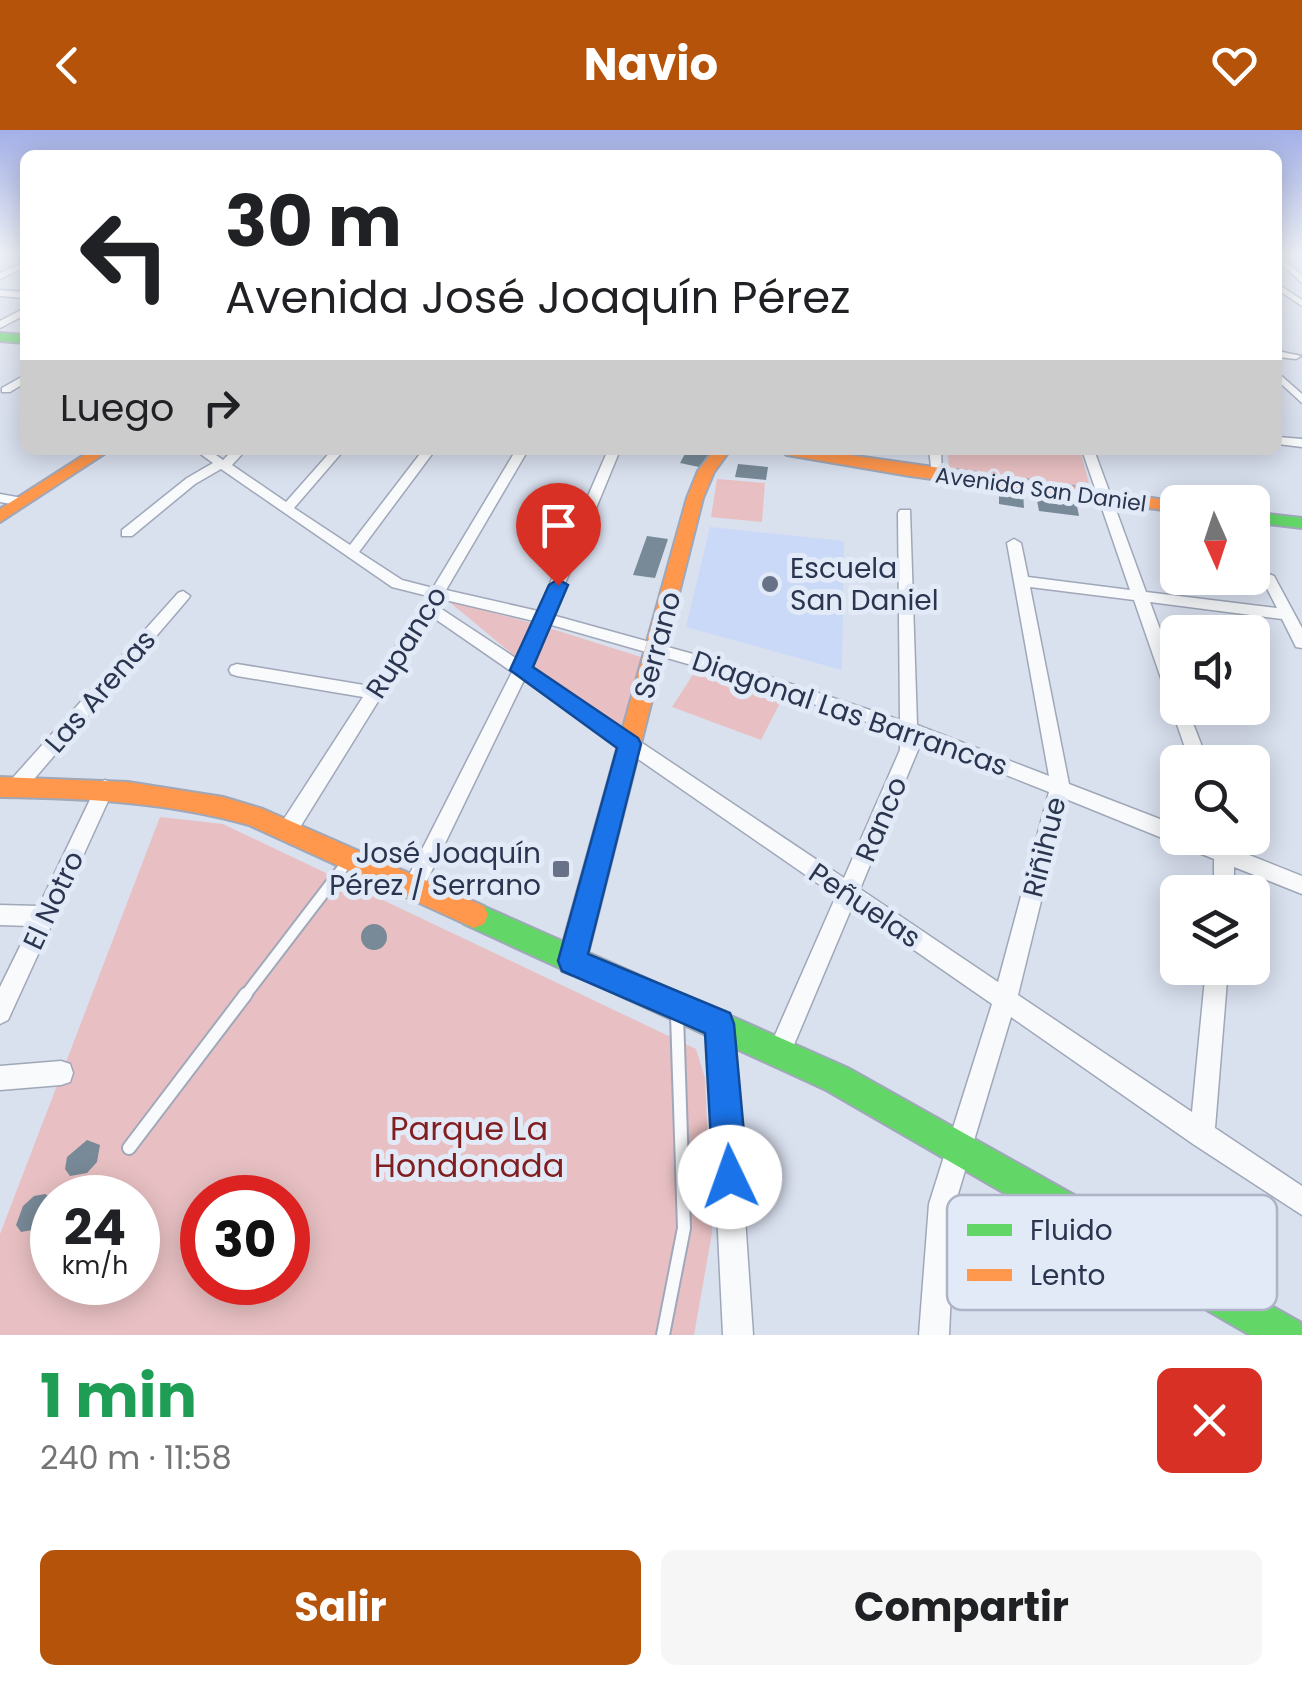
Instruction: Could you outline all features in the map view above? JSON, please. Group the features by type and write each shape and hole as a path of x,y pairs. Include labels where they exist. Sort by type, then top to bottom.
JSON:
{"main road":[{"path":"0,517 12,500 93,455"},
{"name":"Serrano","path":"572,961 699,486 719,455"},
{"name":"Avenida San Daniel","path":"817,455 1160,505"},
{"path":"1270,520 1302,523"},
{"path":"8,787 106,788 202,800 286,832 780,1050 1043,1195"},
{"path":"1242,1310 1283,1334"}],"street":[{"path":"1282,354 1296,356"},
{"path":"1282,380 1302,400"},
{"path":"6,390 20,381"},
{"name":"Diagonal Las Barrancas","path":"209,455 397,584 433,600 544,618 656,648 911,730 1160,827"},
{"path":"127,533 192,482 234,455"},
{"path":"288,508 334,455"},
{"path":"352,552 424,455"},
{"name":"Rupanco","path":"286,832 433,600 519,455"},
{"path":"412,890 521,670 612,455"},
{"path":"936,455 938,475"},
{"path":"1090,455 1160,654"},
{"name":"Ranco","path":"780,1050 907,757 911,730 905,513"},
{"name":"Riñihue","path":"934,1335 942,1204 1004,1000 1060,786 1014,543"},
{"path":"1270,581 1302,643"},
{"path":"1021,582 1288,615"},
{"name":"Las Arenas","path":"8,787 183,596"},
{"name":"Peñuelas","path":"433,600 521,670 1302,1202"},
{"path":"237,670 374,693"},
{"name":"El Notro","path":"0,1012 106,788"},
{"name":"Diagonal Las Barrancas","path":"1242,855 1302,885"},
{"path":"0,915 45,916"},
{"path":"1202,1135 1215,985"},
{"path":"719,1024 727,1098 738,1335"},
{"path":"0,1078 61,1073"}],"lane":[{"path":"129,1148 350,859"},
{"path":"663,1335 684,1228 677,1004"}],"shaded area":[{"name":"Escuela San Daniel","path":"710,527 844,541 842,670 686,627"}],"green space":[{"path":"948,455 1081,455 1090,487 1075,489 1071,484 1031,483 953,470"},
{"path":"717,479 765,483 762,522 711,517"},
{"path":"447,600 535,624 517,658"},
{"path":"549,628 641,657 623,728 531,667"},
{"path":"694,673 780,703 761,740 672,707"},
{"name":"Parque La Hondonada","path":"160,817 223,824 696,1049 705,1078 712,1233 694,1335 0,1335 0,1234"}],"building":[{"path":"684,455 709,455 699,467 680,463"},
{"path":"738,464 768,467 766,480 735,477"},
{"path":"999,489 1023,493 1024,508 999,504"},
{"path":"1036,495 1076,501 1079,516 1039,511"},
{"path":"647,536 668,539 655,578 633,575"},
{"path":"374,924 383,928 387,937 383,946 374,950 365,946 361,937 365,928"},
{"path":"87,1140 100,1145 97,1162 87,1173 69,1175 65,1169 67,1157"},
{"path":"30,1200 30,1230 21,1232 16,1225 23,1206"}],"traffic: fast":[{"path":"0,337 20,339"},
{"path":"1270,519 1302,523"},
{"path":"474,915 837,1079 1041,1195"},
{"path":"1243,1310 1287,1335"}],"traffic: slow":[{"path":"0,517 94,455"},
{"path":"572,961 695,498 706,471 718,455"},
{"path":"816,455 1160,505"},
{"path":"0,787 128,792 223,807 254,816 474,915"}],"place":[{"name":"Escuela San Daniel","path":"770,584"},
{"name":"José Joaquín Pérez / Serrano","path":"561,869"}],"route":[{"path":"558,585 521,670 630,744 572,961 719,1024 730,1177"}]}
